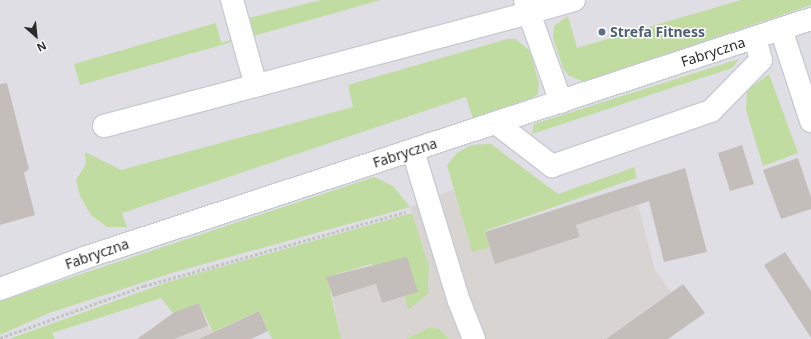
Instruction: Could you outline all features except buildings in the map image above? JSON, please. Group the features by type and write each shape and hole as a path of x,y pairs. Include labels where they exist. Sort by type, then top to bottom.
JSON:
{"street":[{"path":"232,0 256,86"},
{"path":"104,126 256,86 527,6 574,0"},
{"path":"527,6 561,102"},
{"name":"Fabryczna","path":"0,289 87,257 811,20"},
{"path":"781,29 811,121"},
{"path":"496,123 552,166 711,111 761,60 755,38"},
{"path":"413,151 474,339"}],"path":[{"path":"0,338 144,286 430,205"}],"shaded area":[{"path":"0,0 811,0 811,339 0,339"},
{"path":"454,189 472,252 490,247 537,251 580,238 576,225 638,205 655,270 671,292 606,339 449,339 440,329 430,327 406,339 341,339 333,297 376,284 382,303 405,296 408,310 428,294 429,266 410,207"},
{"path":"173,313 182,336 208,326 217,339 163,339 154,327"}],"green space":[{"path":"321,0 381,0 80,85 74,64 216,23 221,43 247,35 249,18"},
{"path":"741,0 811,0 811,5 585,82 569,76 563,68 553,37 554,26 568,16 577,48"},
{"path":"507,39 516,39 530,51 539,83 538,94 531,99 473,119 466,97 122,213 127,227 107,227 91,215 80,196 76,180 86,164 85,152 121,170 353,107 348,85"},
{"path":"739,59 732,68 532,134 534,124"},
{"path":"769,74 798,153 763,166 746,110 747,90"},
{"path":"491,144 558,194 635,167 636,178 485,231 490,247 472,253 447,165 457,153 471,145"},
{"path":"374,177 393,186 410,207 175,272 49,313 0,335 0,301"},
{"path":"412,213 429,266 428,294 408,311 405,296 418,292 371,264 327,277 341,339 272,339 259,311 213,332 199,303 173,313 161,298 52,333 55,339 9,339 168,282"},
{"path":"430,327 440,329 449,339 406,339"}],"place":[{"name":"Strefa Fitness","path":"602,32"}]}
